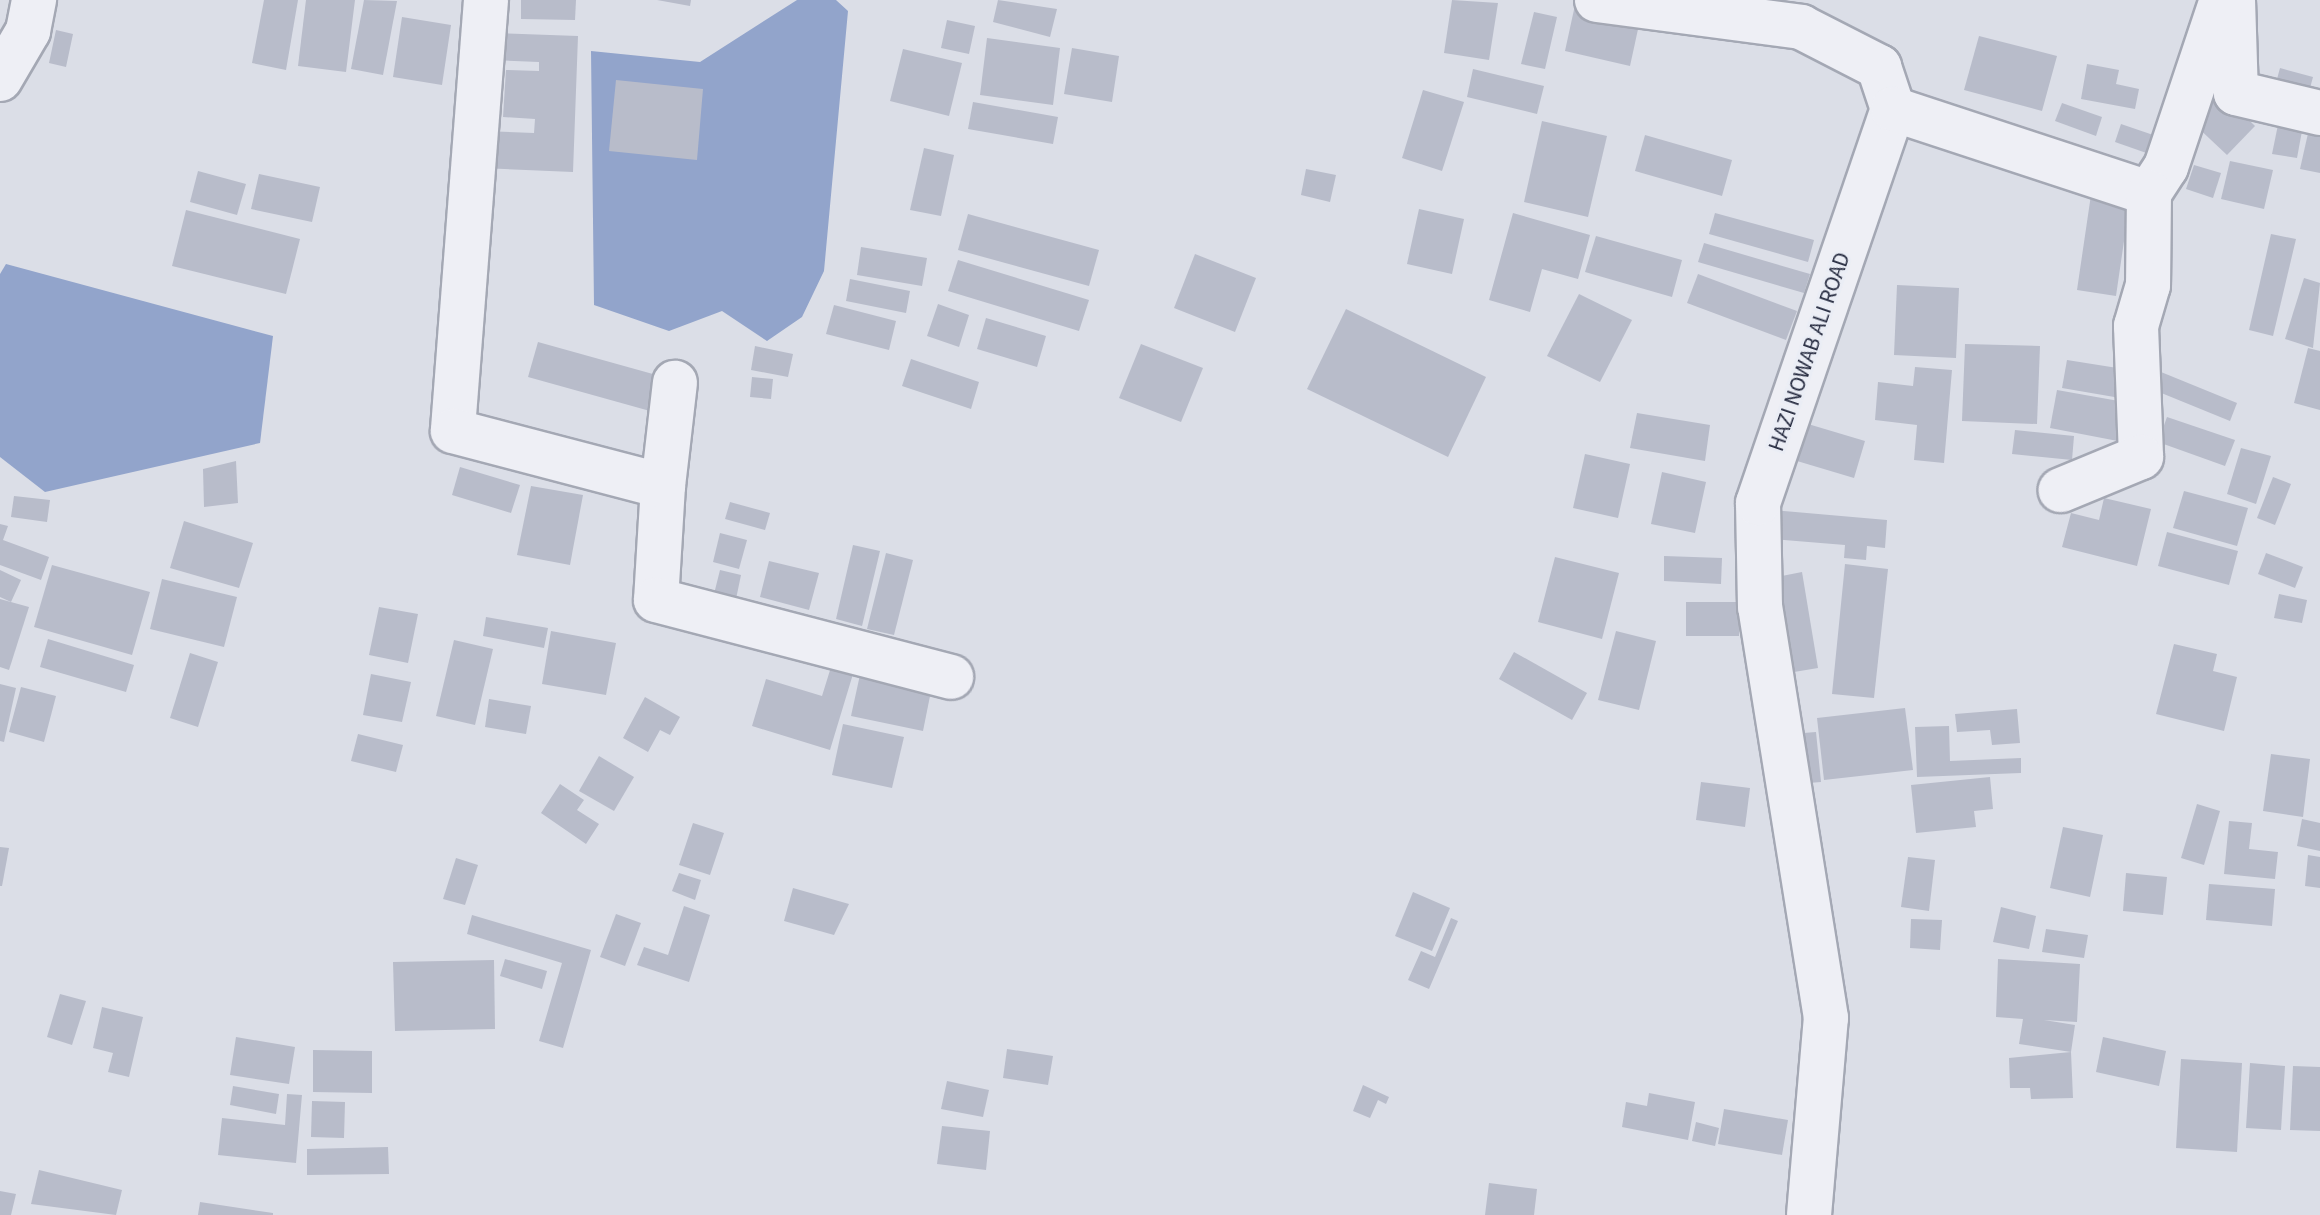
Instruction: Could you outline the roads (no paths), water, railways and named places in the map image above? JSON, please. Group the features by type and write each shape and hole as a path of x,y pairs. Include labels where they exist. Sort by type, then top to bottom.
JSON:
{"street":[{"path":"0,79 28,31 34,0"},
{"path":"486,0 453,431 663,486"},
{"path":"1597,0 1801,27 1879,67 1893,109 2149,193"},
{"path":"2061,490 2141,457 2136,326 2148,285 2149,193 2166,167 2222,0"},
{"path":"2233,0 2236,93 2320,113"},
{"name":"HAZI NOWAB ALI ROAD","path":"1809,1215 1826,1018 1760,607 1758,503 1893,109"},
{"path":"675,383 663,486 656,600 951,677"}],"water":[{"path":"797,0 836,0 848,11 824,271 802,317 767,341 722,311 669,331 594,305 591,51 700,62"},
{"path":"6,264 273,336 260,443 45,492 0,457 0,274"}]}
